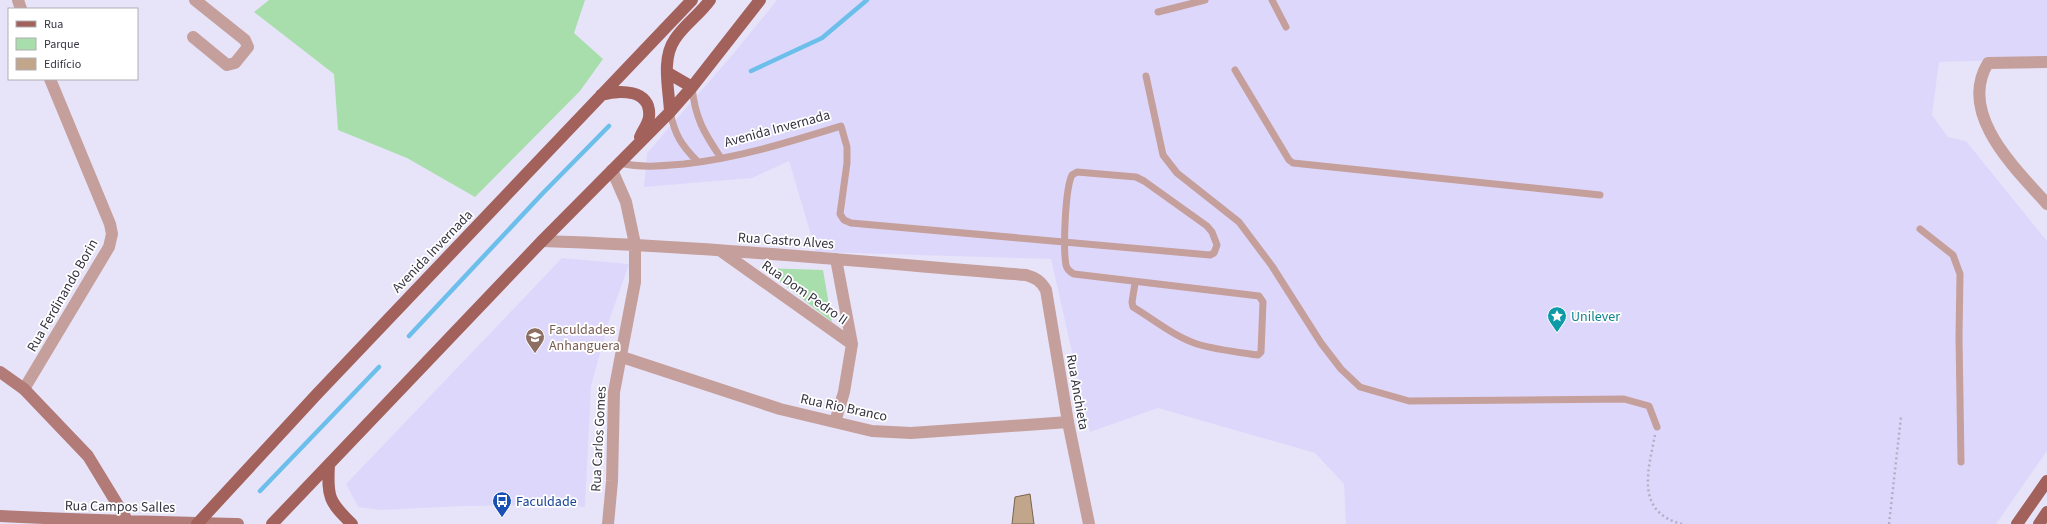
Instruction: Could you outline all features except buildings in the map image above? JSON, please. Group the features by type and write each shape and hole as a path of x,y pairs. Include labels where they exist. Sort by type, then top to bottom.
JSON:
{"main road":[{"name":"Avenida Invernada","path":"198,524 316,394 692,0"},
{"path":"670,112 667,59 670,47 675,38 710,0"},
{"path":"272,524 542,241 670,112 692,87 760,0"},
{"path":"668,73 692,87"},
{"path":"600,95 615,91 625,91 642,98 649,114 648,122 635,147"},
{"path":"0,372 24,389 88,456 127,520"},
{"path":"329,465 327,488 334,507 352,524"},
{"path":"2017,524 2047,482"},
{"path":"2040,524 2047,512"},
{"name":"Rua Campos Salles","path":"0,516 96,522 127,520 198,524 238,524"}],"street":[{"path":"193,37 227,65 235,63 248,47 245,40 195,0"},
{"path":"2047,62 1988,63 1980,81 1979,93 1982,112 1990,133 2002,152 2047,204"},
{"name":"Rua Ferdinando Borin","path":"24,389 109,247 112,234 110,224 50,80"},
{"name":"Rua Carlos Gomes","path":"608,524 612,481 614,392 622,357 635,282 635,244 616,166"},
{"name":"Rua Castro Alves","path":"542,241 635,244 1026,275"},
{"name":"Rua Dom Pedro II","path":"720,250 852,344"},
{"name":"Rua Dom Pedro II","path":"835,422 846,386 852,344 836,259"},
{"name":"Rua Anchieta","path":"1026,275 1041,282 1046,290 1068,422 1089,524"},
{"name":"Rua Rio Branco","path":"622,357 780,409 872,431 911,434 1068,422"}],"lane":[{"path":"1158,12 1205,0"},
{"path":"1272,0 1286,27"},
{"path":"1234,70 1289,160 1293,163 1600,195"},
{"path":"1146,76 1163,155 1177,173 1239,222 1272,266 1321,343 1341,369 1360,387 1409,401 1624,399 1649,406 1657,427"},
{"name":"Avenida Invernada","path":"692,87 694,107 701,129 721,158"},
{"path":"670,112 674,132 684,148 698,162"},
{"name":"Avenida Invernada","path":"616,166 648,167 698,162 758,152 841,126 847,147 847,163 840,206 840,214 844,220 851,223 1065,241"},
{"path":"1065,241 1210,255 1216,250 1217,245 1212,232 1207,226 1144,181 1136,177 1074,172 1070,178 1065,241 1066,266 1069,271 1074,274 1135,283 1259,296 1263,302 1261,352 1258,354 1230,352 1196,344 1186,340 1133,306 1132,302 1135,283"},
{"path":"1920,229 1953,254 1960,274 1959,337 1961,462"}],"path":[{"path":"1889,524 1901,417"},
{"path":"1657,427 1647,476 1649,500 1661,514 1682,524"}],"shaded area":[{"name":"Unilever","path":"777,0 2047,0 2047,59 1939,62 1932,115 1948,137 1966,141 2047,241 2047,451 1996,524 1346,524 1344,484 1315,453 1158,408 1090,432 1051,259 816,252 789,161 752,178 644,187 647,153 733,54"},
{"name":"Faculdades Anhanguera","path":"562,258 629,264 609,321 591,386 585,507 550,505 464,506 381,510 358,507 346,484"}],"green space":[{"path":"269,0 585,0 574,33 603,59 580,91 475,197 407,158 338,130 334,74 254,12"},
{"path":"763,268 823,270 832,322"}],"waterway":[{"path":"751,71 822,38 867,0"},
{"path":"409,336 543,193 609,126"},
{"path":"260,491 379,367"}],"place":[{"name":"Unilever","path":"1557,333"},
{"name":"Faculdades Anhanguera","path":"535,354"},
{"name":"Faculdade","path":"502,518"}]}
